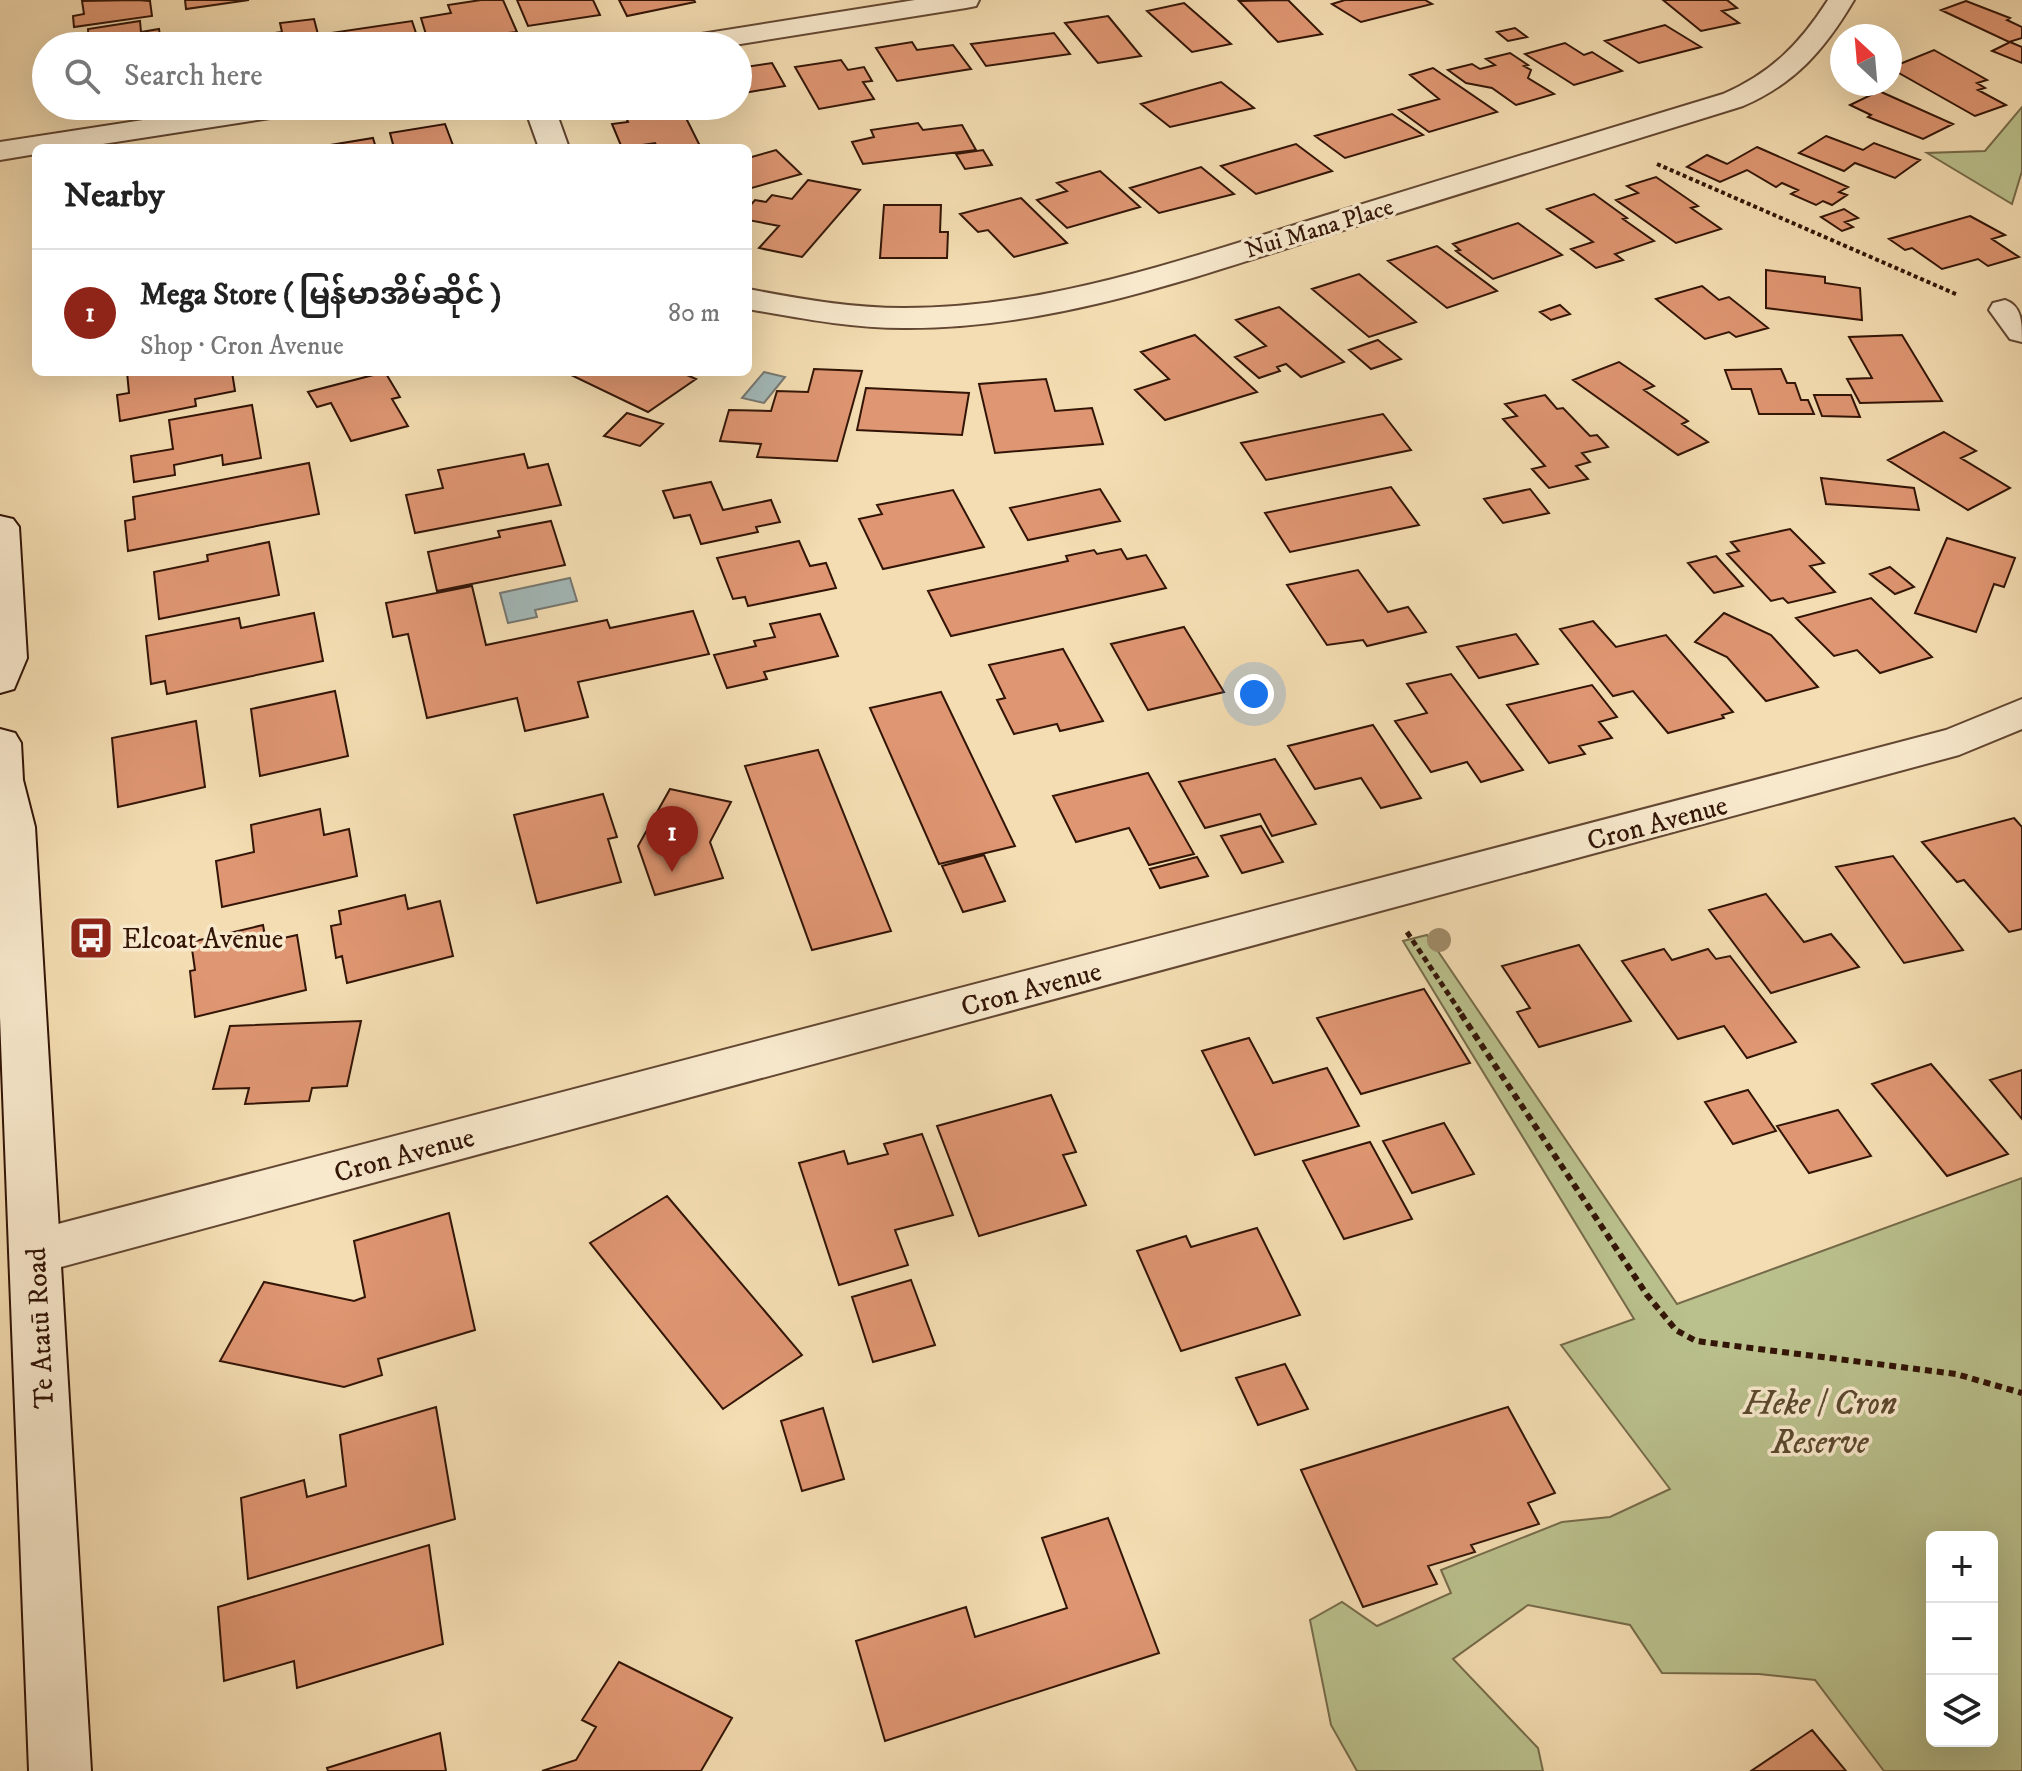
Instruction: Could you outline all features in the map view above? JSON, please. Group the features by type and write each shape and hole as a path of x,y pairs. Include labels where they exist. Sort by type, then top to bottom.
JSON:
{"street":[{"path":"752,34 966,0"},
{"name":"Nui Mana Place","path":"752,300 841,316 907,319 975,317 1104,294 1733,100 1767,86 1795,66 1816,42 1841,0"},
{"path":"45,144 200,120"},
{"path":"544,120 553,144"},
{"path":"0,151 32,146"},
{"path":"0,527 7,658 0,680"},
{"name":"Cron Avenue","path":"35,1252 1959,741 2022,713"},
{"name":"Te Atatū Road","path":"1,768 14,827 60,1771"}],"path":[{"path":"1652,162 1958,295"},
{"path":"1402,925 1647,1295 1676,1330 1696,1341 1956,1374 2022,1393"}],"green space":[{"path":"2022,107 2022,171 2012,204 1927,153 1985,151"},
{"name":"Heke / Cron Reserve","path":"1427,935 1677,1304 2022,1178 2022,1771 1884,1771 1815,1680 1759,1674 1662,1673 1630,1625 1528,1605 1453,1659 1538,1748 1543,1771 1357,1771 1331,1725 1310,1620 1342,1602 1377,1626 1451,1593 1441,1570 1562,1522 1610,1517 1670,1489 1561,1345 1634,1319 1403,941"}],"shaded area":[{"path":"764,372 785,377 764,403 742,398"},
{"path":"570,578 577,601 535,610 537,617 508,623 500,593"}],"building":[{"path":"185,0 249,0 186,9"},
{"path":"503,0 517,32 425,32 421,18 451,13 448,5"},
{"path":"517,0 593,0 600,15 528,26"},
{"path":"619,0 694,0 695,2 627,16"},
{"path":"1288,0 1322,34 1278,42 1239,1"},
{"path":"1345,0 1425,0 1432,4 1361,22 1332,4"},
{"path":"1663,0 1727,0 1737,8 1722,11 1739,23 1701,31"},
{"path":"82,1 150,1 152,16 74,27 73,16 84,14"},
{"path":"1966,1 2010,18 2007,20 2022,27 2022,38 2009,42 1941,10"},
{"path":"1184,3 1231,44 1192,52 1147,11"},
{"path":"1108,16 1141,56 1098,63 1065,23"},
{"path":"314,19 317,32 282,32 280,23"},
{"path":"140,21 141,32 88,32 88,29"},
{"path":"412,21 416,32 338,32"},
{"path":"1665,25 1701,47 1639,63 1605,41"},
{"path":"1515,28 1527,37 1508,41 1497,32"},
{"path":"1054,33 1070,54 986,66 971,44"},
{"path":"912,42 917,50 953,45 971,69 897,81 876,48"},
{"path":"2010,42 2022,47 2022,63 1992,51"},
{"path":"1565,43 1584,55 1592,52 1622,71 1574,85 1525,54"},
{"path":"1934,50 1987,80 1977,83 1985,88 1978,90 2006,105 1975,116 1902,75 1902,63"},
{"path":"1510,53 1528,65 1524,66 1531,70 1528,78 1554,94 1516,105 1492,88 1466,83 1448,70 1472,64 1480,69 1495,65 1486,59"},
{"path":"841,60 848,70 864,67 872,81 863,82 874,99 819,109 795,67"},
{"path":"772,63 785,86 752,92 752,66"},
{"path":"1433,68 1497,112 1429,132 1399,110 1439,99 1410,75"},
{"path":"1221,82 1254,108 1170,127 1141,104"},
{"path":"1869,96 1890,96 1953,124 1923,139 1868,117 1871,115 1850,105"},
{"path":"1392,114 1423,135 1345,158 1315,136"},
{"path":"687,120 699,144 620,144 612,124"},
{"path":"918,123 923,130 962,125 976,150 863,164 852,142 874,137 871,130"},
{"path":"445,124 452,144 393,144 390,133"},
{"path":"1826,136 1863,150 1874,143 1920,160 1895,178 1855,163 1844,171 1799,153"},
{"path":"373,138 375,144 336,144"},
{"path":"1296,144 1332,171 1256,194 1221,166"},
{"path":"1757,147 1848,187 1839,192 1847,195 1832,205 1823,201 1816,205 1791,194 1798,190 1782,183 1776,187 1747,170 1720,182 1687,167 1707,155 1727,164"},
{"path":"776,150 801,174 752,188 752,157"},
{"path":"983,150 992,165 965,169 956,154"},
{"path":"1201,167 1234,194 1159,213 1130,188"},
{"path":"1100,171 1140,207 1067,228 1037,200 1067,191 1057,183"},
{"path":"1656,177 1698,206 1691,208 1721,229 1676,243 1616,200 1638,193 1627,186"},
{"path":"808,180 860,190 802,257 759,248 779,226 752,221 752,203 755,200 766,202 772,195 792,199"},
{"path":"1594,194 1654,241 1615,254 1623,260 1596,268 1571,249 1593,242 1547,209"},
{"path":"1021,198 1067,243 1014,257 988,230 978,232 960,214"},
{"path":"884,205 941,205 940,232 948,232 947,258 880,258"},
{"path":"1844,209 1858,218 1845,222 1853,227 1842,231 1821,217"},
{"path":"1970,216 2005,235 1992,239 2019,257 1988,266 1978,259 1942,269 1912,248 1905,250 1889,239"},
{"path":"1518,223 1562,255 1493,279 1456,251 1460,250 1453,244"},
{"path":"1437,246 1497,291 1447,308 1388,261"},
{"path":"1766,270 1825,277 1825,283 1860,288 1862,320 1766,308"},
{"path":"1359,274 1416,322 1369,337 1312,289"},
{"path":"1702,286 1719,300 1729,297 1768,328 1736,337 1729,332 1705,339 1656,299"},
{"path":"1560,305 1570,314 1551,320 1540,312"},
{"path":"1279,307 1344,362 1301,377 1286,364 1277,367 1280,371 1259,378 1235,357 1266,346 1236,320"},
{"path":"1195,335 1257,392 1165,420 1135,390 1169,379 1141,352"},
{"path":"1902,335 1942,401 1860,403 1847,379 1872,378 1849,337"},
{"path":"1378,340 1401,359 1371,369 1349,350"},
{"path":"1619,362 1654,386 1644,390 1688,421 1682,424 1708,442 1678,455 1573,380"},
{"path":"814,369 862,371 837,461 757,457 761,444 720,441 729,410 771,411 777,391 808,392"},
{"path":"1781,369 1787,383 1795,383 1801,400 1808,400 1814,414 1759,414 1751,389 1732,389 1725,370"},
{"path":"127,376 233,376 235,391 195,399 196,406 120,421 117,395 129,393"},
{"path":"370,376 387,376 400,397 392,399 408,426 351,441 331,403 317,407 308,392"},
{"path":"573,376 689,376 696,379 648,412"},
{"path":"1046,379 1055,411 1092,408 1103,444 995,453 979,384"},
{"path":"866,388 969,393 962,435 857,430"},
{"path":"1545,395 1557,409 1563,408 1590,436 1597,435 1608,447 1582,453 1590,462 1576,466 1588,479 1549,488 1532,469 1545,466 1503,419 1517,416 1505,404"},
{"path":"1814,395 1851,395 1860,417 1822,416"},
{"path":"252,405 261,458 223,465 222,455 174,465 175,475 134,482 131,456 173,449 169,420"},
{"path":"627,413 663,424 640,446 604,436"},
{"path":"1383,414 1411,450 1266,480 1241,443"},
{"path":"1944,432 1976,451 1961,458 2010,488 1968,510 1888,460"},
{"path":"524,454 528,468 548,464 561,505 415,533 406,495 443,488 438,470"},
{"path":"309,463 319,514 128,551 125,521 135,519 133,497"},
{"path":"1821,478 1914,488 1919,510 1826,504"},
{"path":"711,482 723,510 771,500 780,522 756,527 758,532 701,544 690,515 674,518 663,491"},
{"path":"1391,487 1419,525 1290,552 1265,513"},
{"path":"1100,489 1120,521 1028,540 1010,508"},
{"path":"1530,489 1549,513 1503,523 1484,499"},
{"path":"953,490 984,547 883,569 859,519 882,514 877,505"},
{"path":"551,521 565,565 437,591 428,552 500,537 498,531"},
{"path":"1790,529 1824,563 1810,566 1835,592 1788,603 1783,598 1771,601 1727,554 1739,551 1731,542"},
{"path":"1947,538 2015,558 2004,587 1994,584 1976,632 1915,613"},
{"path":"799,541 810,566 826,563 836,588 748,606 745,597 733,599 717,558"},
{"path":"269,542 279,595 159,619 154,572 208,561 207,555"},
{"path":"1121,549 1127,559 1146,555 1166,588 951,636 928,591 1068,561 1066,556 1094,550 1097,554"},
{"path":"1716,556 1743,586 1714,593 1688,563"},
{"path":"1890,567 1914,587 1895,594 1870,574"},
{"path":"1358,570 1388,612 1408,607 1426,632 1367,646 1363,640 1327,645 1287,585"},
{"path":"472,586 486,645 607,620 610,628 693,611 709,654 578,682 588,717 525,731 517,698 427,718 408,634 393,637 386,603"},
{"path":"1871,598 1932,657 1880,673 1857,650 1834,656 1796,618"},
{"path":"314,613 323,661 167,694 165,681 151,684 146,636 239,618 241,628"},
{"path":"1724,613 1771,635 1818,687 1766,701 1727,657 1695,642"},
{"path":"820,614 838,656 764,672 767,679 727,688 714,655 756,646 754,641 775,637 770,624"},
{"path":"1593,621 1616,647 1666,635 1733,712 1722,715 1724,718 1668,733 1633,691 1613,696 1560,629"},
{"path":"1184,627 1224,692 1148,710 1111,644"},
{"path":"1516,634 1538,664 1479,678 1457,647"},
{"path":"1063,649 1103,721 1060,731 1057,724 1014,734 997,700 1005,698 989,665"},
{"path":"1451,674 1523,770 1481,782 1467,762 1431,772 1395,721 1427,713 1407,684"},
{"path":"1592,685 1617,717 1599,722 1612,738 1579,746 1585,754 1549,763 1507,705"},
{"path":"335,691 348,756 260,776 251,709"},
{"path":"941,692 1015,846 939,864 870,708"},
{"path":"196,721 205,787 118,807 112,738"},
{"path":"1373,725 1421,798 1381,808 1361,778 1315,789 1288,746"},
{"path":"818,750 891,931 812,950 745,766"},
{"path":"1275,759 1316,824 1272,836 1260,814 1205,828 1179,782"},
{"path":"1148,773 1194,854 1149,865 1129,828 1076,842 1053,796"},
{"path":"670,789 731,802 710,842 723,878 655,895 638,846"},
{"path":"603,794 617,837 608,839 621,882 537,903 514,815"},
{"path":"320,809 324,835 349,829 357,876 222,907 216,861 254,852 251,825"},
{"path":"2014,818 2022,827 2022,929 2009,932 1964,880 1957,882 1922,842"},
{"path":"1261,826 1283,862 1242,873 1221,836"},
{"path":"984,855 1005,901 963,912 942,866"},
{"path":"1893,856 1963,950 1904,963 1836,867"},
{"path":"1197,857 1208,876 1160,888 1150,869"},
{"path":"1766,894 1804,942 1831,934 1859,967 1771,993 1709,910"},
{"path":"405,895 408,909 440,901 453,956 347,983 342,956 336,958 331,926 341,924 339,911"},
{"path":"263,925 266,942 297,935 306,990 195,1017 190,971 195,970 191,942"},
{"path":"1579,945 1631,1021 1539,1047 1517,1012 1530,1008 1502,966"},
{"path":"1664,949 1672,960 1708,949 1716,959 1730,956 1796,1042 1747,1058 1724,1026 1678,1039 1622,961"},
{"path":"1424,989 1470,1063 1361,1094 1317,1018"},
{"path":"361,1021 347,1086 312,1088 309,1101 245,1104 249,1088 213,1089 230,1026"},
{"path":"1249,1038 1273,1083 1327,1068 1359,1126 1255,1155 1202,1051"},
{"path":"1931,1064 2008,1154 1947,1176 1872,1084"},
{"path":"2022,1070 2022,1119 1990,1080"},
{"path":"1748,1090 1776,1131 1733,1144 1705,1102"},
{"path":"1051,1095 1076,1152 1063,1155 1086,1205 979,1236 937,1126"},
{"path":"1838,1110 1871,1156 1809,1173 1777,1126"},
{"path":"1444,1123 1474,1174 1412,1193 1383,1141"},
{"path":"922,1134 953,1215 895,1230 908,1265 839,1285 799,1163 844,1151 848,1164 888,1154 884,1144"},
{"path":"1370,1142 1412,1219 1344,1239 1303,1161"},
{"path":"667,1196 802,1355 723,1409 590,1243"},
{"path":"449,1213 475,1330 378,1359 382,1375 344,1387 220,1361 264,1282 354,1301 365,1297 354,1241"},
{"path":"1257,1228 1300,1315 1181,1351 1137,1251 1186,1236 1191,1247"},
{"path":"911,1280 935,1345 873,1362 852,1297"},
{"path":"1285,1364 1308,1409 1258,1425 1236,1378"},
{"path":"436,1407 455,1519 248,1579 241,1498 304,1480 307,1497 346,1486 340,1435"},
{"path":"1508,1407 1555,1493 1528,1503 1539,1524 1471,1545 1475,1552 1428,1566 1437,1584 1363,1607 1301,1470"},
{"path":"823,1408 844,1479 802,1491 781,1421"},
{"path":"1108,1518 1159,1653 885,1741 856,1641 966,1607 975,1637 1067,1608 1042,1538"},
{"path":"429,1545 443,1644 297,1688 294,1661 224,1681 218,1607"},
{"path":"619,1662 732,1718 701,1771 542,1771 576,1760 596,1727 582,1720"},
{"path":"1812,1730 1846,1771 1751,1771"},
{"path":"440,1733 446,1771 328,1771 327,1768"}],"place":[{"name":"Mega Store ( မြန်မာအိမ်ဆိုင် )","path":"672,872"},
{"name":"Elcoat Avenue","path":"91,938"}]}
